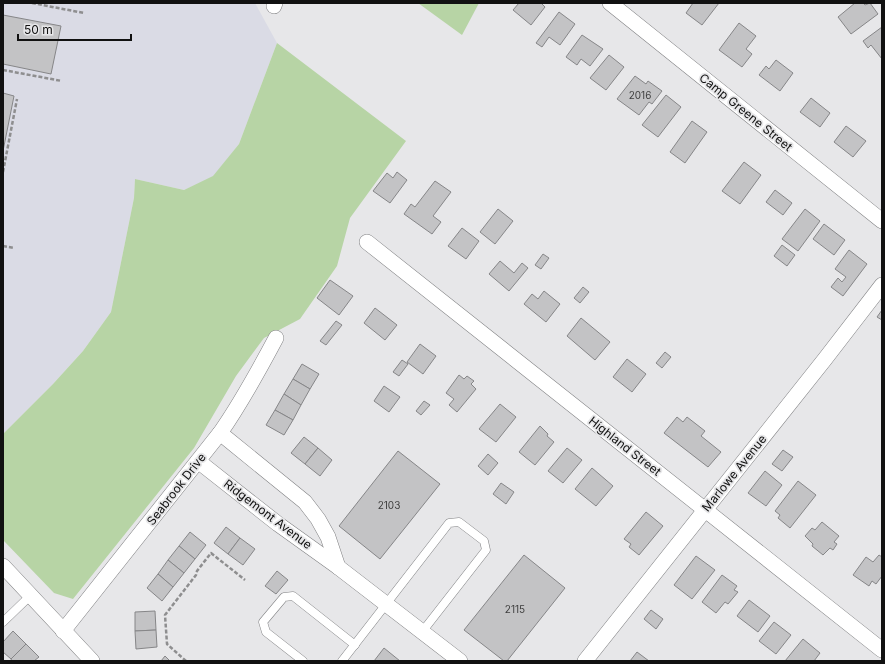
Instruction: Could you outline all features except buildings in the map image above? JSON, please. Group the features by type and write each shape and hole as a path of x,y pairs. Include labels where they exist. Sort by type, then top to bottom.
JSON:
{"street":[{"name":"Camp Greene Street","path":"610,3 882,221"},
{"name":"Highland Street","path":"367,242 882,650"},
{"name":"Marlowe Avenue","path":"585,661 825,359 882,284"},
{"name":"Seabrook Drive","path":"63,631 220,433 240,403 276,338"},
{"name":"Ridgemont Avenue","path":"220,433 305,502 318,519 328,538 339,568"},
{"name":"Ridgemont Avenue","path":"198,461 278,524 339,568 460,661"},
{"path":"3,566 92,661"}],"lane":[{"path":"342,661 449,523 459,522 484,541 486,550 422,632"},
{"path":"3,622 30,596"},
{"path":"303,661 266,632 263,622 284,597 293,596 355,645"}],"path":[{"path":"32,3 84,13"},
{"path":"3,70 62,81"},
{"path":"3,172 17,99"},
{"path":"3,246 14,248"},
{"path":"186,661 167,644 165,615 196,575 196,572 211,553 245,580"}],"shaded area":[{"path":"3,3 255,3 277,43 239,144 213,177 184,190 135,179 134,198 111,312 83,351 53,384 3,434"}],"green space":[{"path":"418,3 479,3 462,35"},
{"path":"277,43 406,141 350,218 337,266 300,319 264,338 236,376 194,448 73,599 54,593 3,540 3,434 53,384 83,351 111,312 134,198 135,179 184,190 213,176 239,144"}]}
